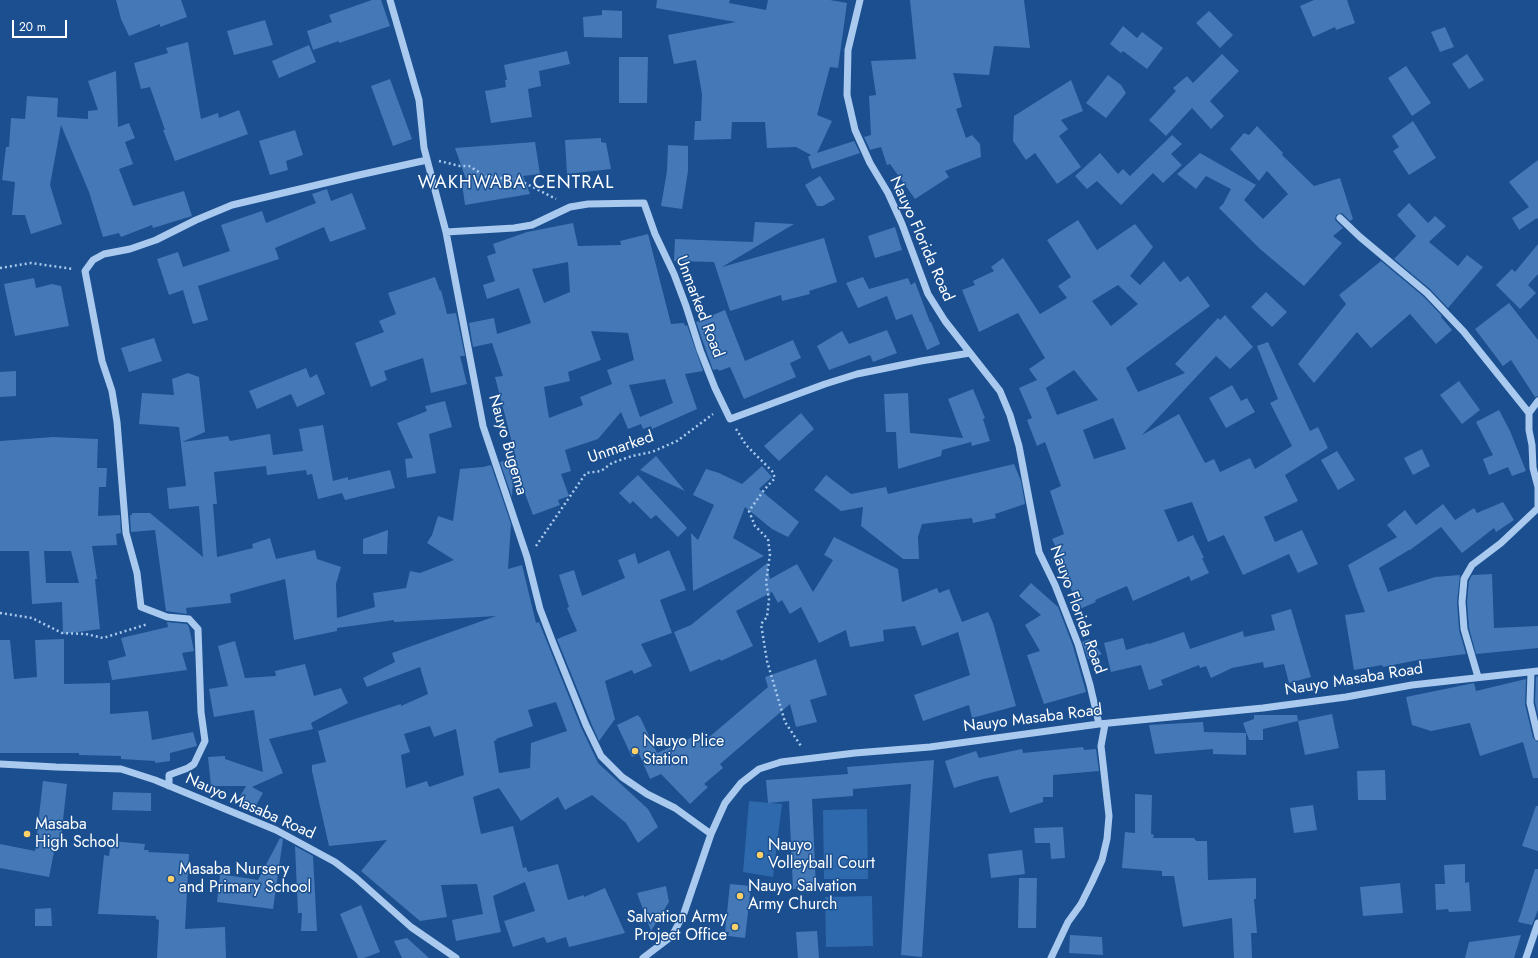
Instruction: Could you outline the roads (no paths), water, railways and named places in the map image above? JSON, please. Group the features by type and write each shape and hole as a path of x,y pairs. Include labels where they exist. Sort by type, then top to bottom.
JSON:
{"street":[{"name":"Nauyo Bugema","path":"390,0 419,100 424,148 446,232 483,426 527,557 540,609 586,725 600,756 622,777 647,794 675,808 711,834"},
{"name":"Nauyo Florida Road","path":"860,0 848,50 847,95 855,130 870,163 888,193 928,294 945,321 1000,391 1010,415 1021,454 1039,552 1055,585 1078,644 1102,724"},
{"path":"169,786 168,774 188,768 194,764 205,741 201,712 198,629 189,619 167,617 141,607 137,573 126,533 117,422 112,391 102,361 85,271 93,260 104,254 130,249 156,240 196,220 232,206 427,160"},
{"name":"Unmarked Road","path":"446,232 514,228 532,225 570,207 588,204 644,203 655,234 679,286 705,362 730,419 825,384 857,374 888,367 970,353"},
{"path":"1340,218 1360,237 1427,293 1464,332 1530,413"},
{"path":"1478,677 1464,629 1462,602 1464,579 1472,565 1501,543 1538,508 1538,487 1533,468 1532,445 1529,430 1530,413 1538,401"},
{"path":"1534,672 1530,703 1538,737"},
{"name":"Nauyo Masaba Road","path":"643,958 672,936 684,913 711,834 725,803 740,783 760,769 781,762 855,753 930,747 1102,724 1263,708 1412,685 1534,672"},
{"path":"1051,958 1068,922 1092,882 1102,860 1107,839 1109,816 1102,746 1102,724"},
{"name":"Nauyo Masaba Road","path":"0,764 121,769 169,786 276,830 335,862 356,878 411,927 456,958"},
{"path":"1526,958 1537,935 1534,932 1538,923"}],"place":[{"name":"Nauyo Plice Station","path":"635,751"},
{"name":"Masaba High School","path":"27,834"},
{"name":"Nauyo Volleyball Court","path":"760,855"},
{"name":"Masaba Nursery and Primary School","path":"171,879"},
{"name":"Nauyo Salvation Army Church","path":"740,896"},
{"name":"Salvation Army Project Office","path":"735,927"}],"district":[{"name":"WAKHWABA CENTRAL","path":"516,184"}]}
